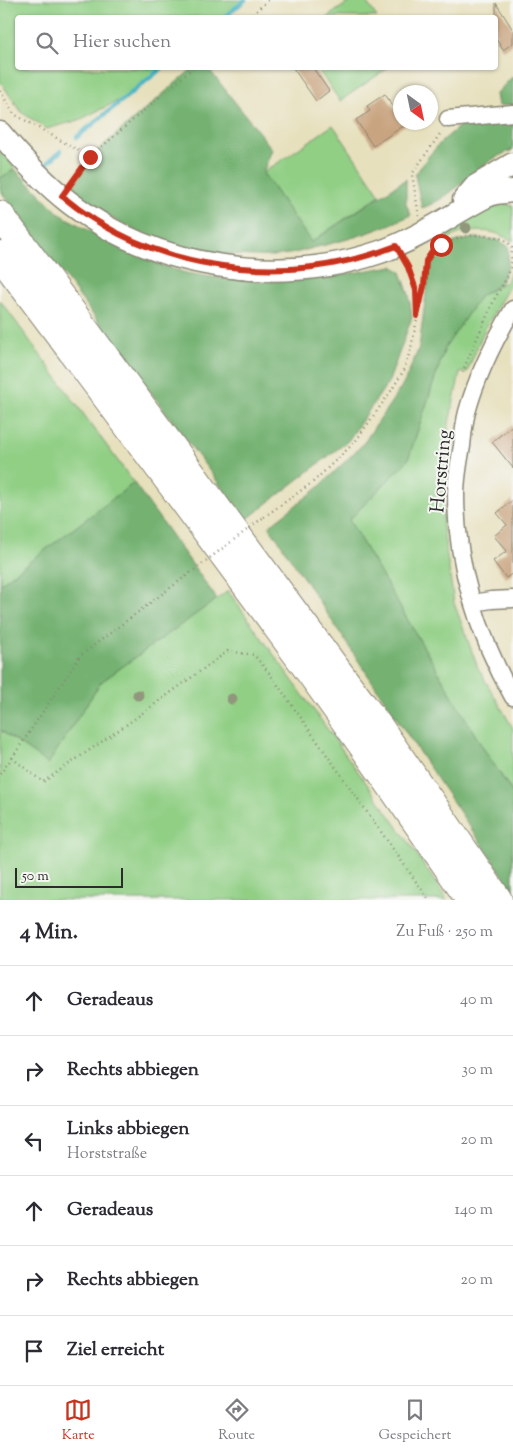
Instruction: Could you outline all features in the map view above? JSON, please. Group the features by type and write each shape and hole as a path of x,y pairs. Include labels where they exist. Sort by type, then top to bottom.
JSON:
{"highway":[{"path":"0,215 341,674 498,900"},
{"path":"0,255 251,592 385,777 470,900"}],"street":[{"path":"448,119 513,113"},
{"path":"0,133 32,169 62,196 95,220 122,236 164,253 190,260 239,268 275,270 348,262 396,246 487,196 513,191"},
{"path":"452,214 476,186 513,164"},
{"name":"Horstring","path":"513,309 490,350 467,413 456,493 457,524 462,558 473,603 489,648 513,697"},
{"path":"473,603 513,599"}],"path":[{"path":"252,15 268,0"},
{"path":"62,196 90,157 191,70"},
{"path":"0,91 14,114 90,157"},
{"path":"422,233 412,174 436,143 448,119"},
{"path":"0,774 81,655 313,482 355,442 404,370 411,348 424,286 426,261 432,252 453,239 475,235 498,237 513,244"},
{"path":"463,380 463,370 511,267 512,248 508,242"},
{"path":"396,246 408,267 416,290 417,316"},
{"path":"12,758 43,782 228,651 254,655 276,682 429,900"}],"green space":[{"path":"0,0 246,0 227,15 15,15 15,70 161,70 130,95 79,120 47,129 21,112 0,81"},
{"path":"352,0 365,0 376,15 330,15"},
{"path":"191,70 210,70 272,149 263,173 311,242 406,179 406,204 411,215 367,233 296,253 255,256 183,247 129,228 69,188 90,157"},
{"path":"318,70 385,70 340,101"},
{"path":"513,76 513,105 498,106 496,94"},
{"path":"513,122 513,150 488,162 446,196 422,208 415,175 441,142 462,124"},
{"path":"333,125 380,195 311,242 263,173"},
{"path":"0,149 15,169 0,178"},
{"path":"15,169 60,214 100,237 160,265 186,273 268,282 322,278 393,266 401,272 409,295 412,317 389,381 348,441 246,520 0,190 0,178"},
{"path":"498,202 513,206 513,241 494,233 480,231 458,234 439,242 431,241"},
{"path":"475,238 498,240 508,246 508,266 500,284 480,296 445,348 408,460 349,520 480,743 513,794 513,890 269,526 318,488 363,444 404,383 419,348 430,263 443,248 461,240"},
{"path":"513,266 513,279 484,331 467,372 460,373 449,423 444,476 443,529 454,603 478,668 513,728 513,793 480,743 349,520 408,460 445,348 480,296 507,281"},
{"path":"0,300 134,483 0,584"},
{"path":"134,483 217,599 101,682 48,764 0,730 0,584"},
{"path":"228,591 408,841 447,900 0,900 0,730 48,764 101,682"}],"building":[{"path":"496,3 513,30 513,43 503,50 498,42 498,15 496,15"},
{"path":"294,70 314,70 329,91 316,101"},
{"path":"385,94 393,107 393,130 397,130 373,146 356,120 370,111 367,106"},
{"path":"513,425 513,468 492,442"},
{"path":"513,500 513,573 506,578 493,561 507,551 494,536 507,525 497,513"}],"waterway":[{"path":"227,15 245,0"},
{"path":"77,137 160,70"},
{"path":"46,164 61,151"}],"route":[{"path":"90,157 62,196 70,204 122,236 164,253 190,260 248,269 275,270 348,262 396,246 408,267 416,290 417,316 424,286 426,261 432,252 441,245"}]}
